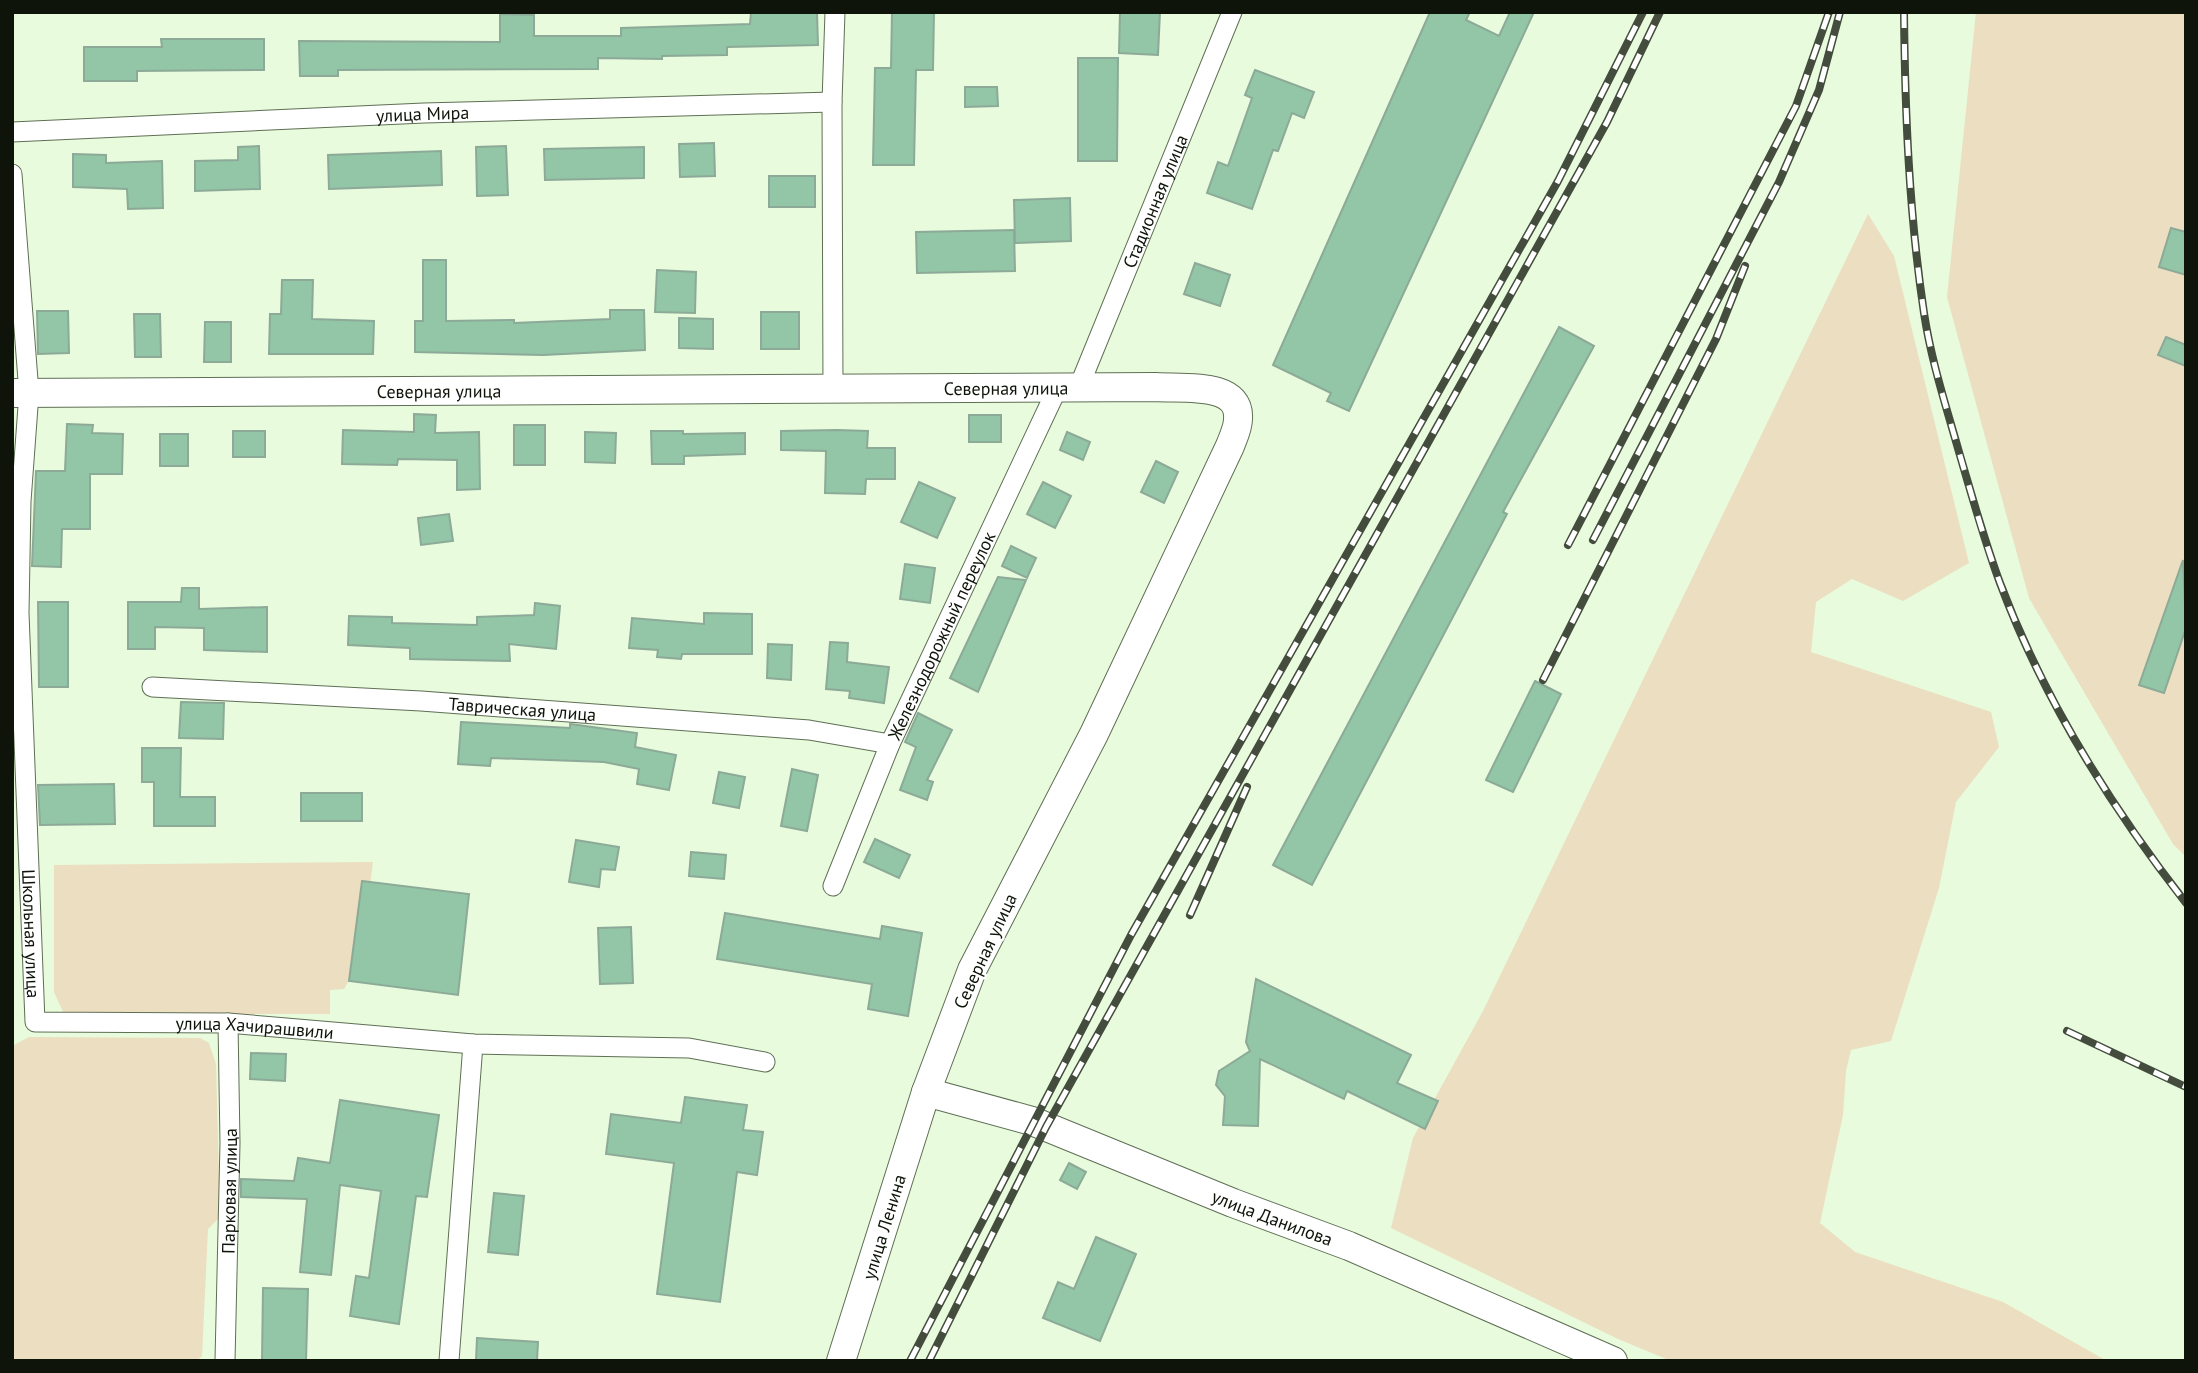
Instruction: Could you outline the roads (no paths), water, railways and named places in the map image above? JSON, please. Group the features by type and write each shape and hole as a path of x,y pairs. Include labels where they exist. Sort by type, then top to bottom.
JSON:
{"street":[{"path":"833,390 832,102 835,12"},
{"name":"Стадионная улица","path":"1068,389 1232,12"},
{"name":"улица Мира","path":"12,132 424,113 832,102"},
{"name":"Школьная улица","path":"12,174 21,501 15,613 35,1022"},
{"name":"Северная улица","path":"20,393 1068,389 1214,390 1228,395 1235,405 1238,419 1230,446 1094,734 972,970 926,1092"},
{"name":"Железнодорожный переулок","path":"833,886 890,744 1068,389"},
{"name":"Таврическая улица","path":"152,687 421,701 809,730 890,744"},
{"name":"улица Хачирашвили","path":"35,1022 228,1023 473,1044 688,1048 765,1062"},
{"name":"Парковая улица","path":"225,1361 230,1143 228,1023"},
{"path":"449,1361 473,1044"},
{"name":"улица Ленина","path":"841,1361 926,1092"},
{"name":"улица Данилова","path":"926,1092 1032,1121 1222,1199 1349,1246 1613,1361"}],"railway":[{"path":"910,1361 1131,935 1558,181 1643,12"},
{"path":"929,1361 1046,1127 1607,122 1660,12"},
{"path":"1568,545 1796,106 1829,12"},
{"path":"1593,540 1779,182 1819,90 1840,12"},
{"path":"1904,12 1909,163 1924,313 1939,383 1983,534 2017,626 2058,709 2131,829 2186,903"},
{"path":"1543,680 1716,339 1745,266"},
{"path":"1190,915 1247,787"},
{"path":"2067,1031 2186,1087"}]}
